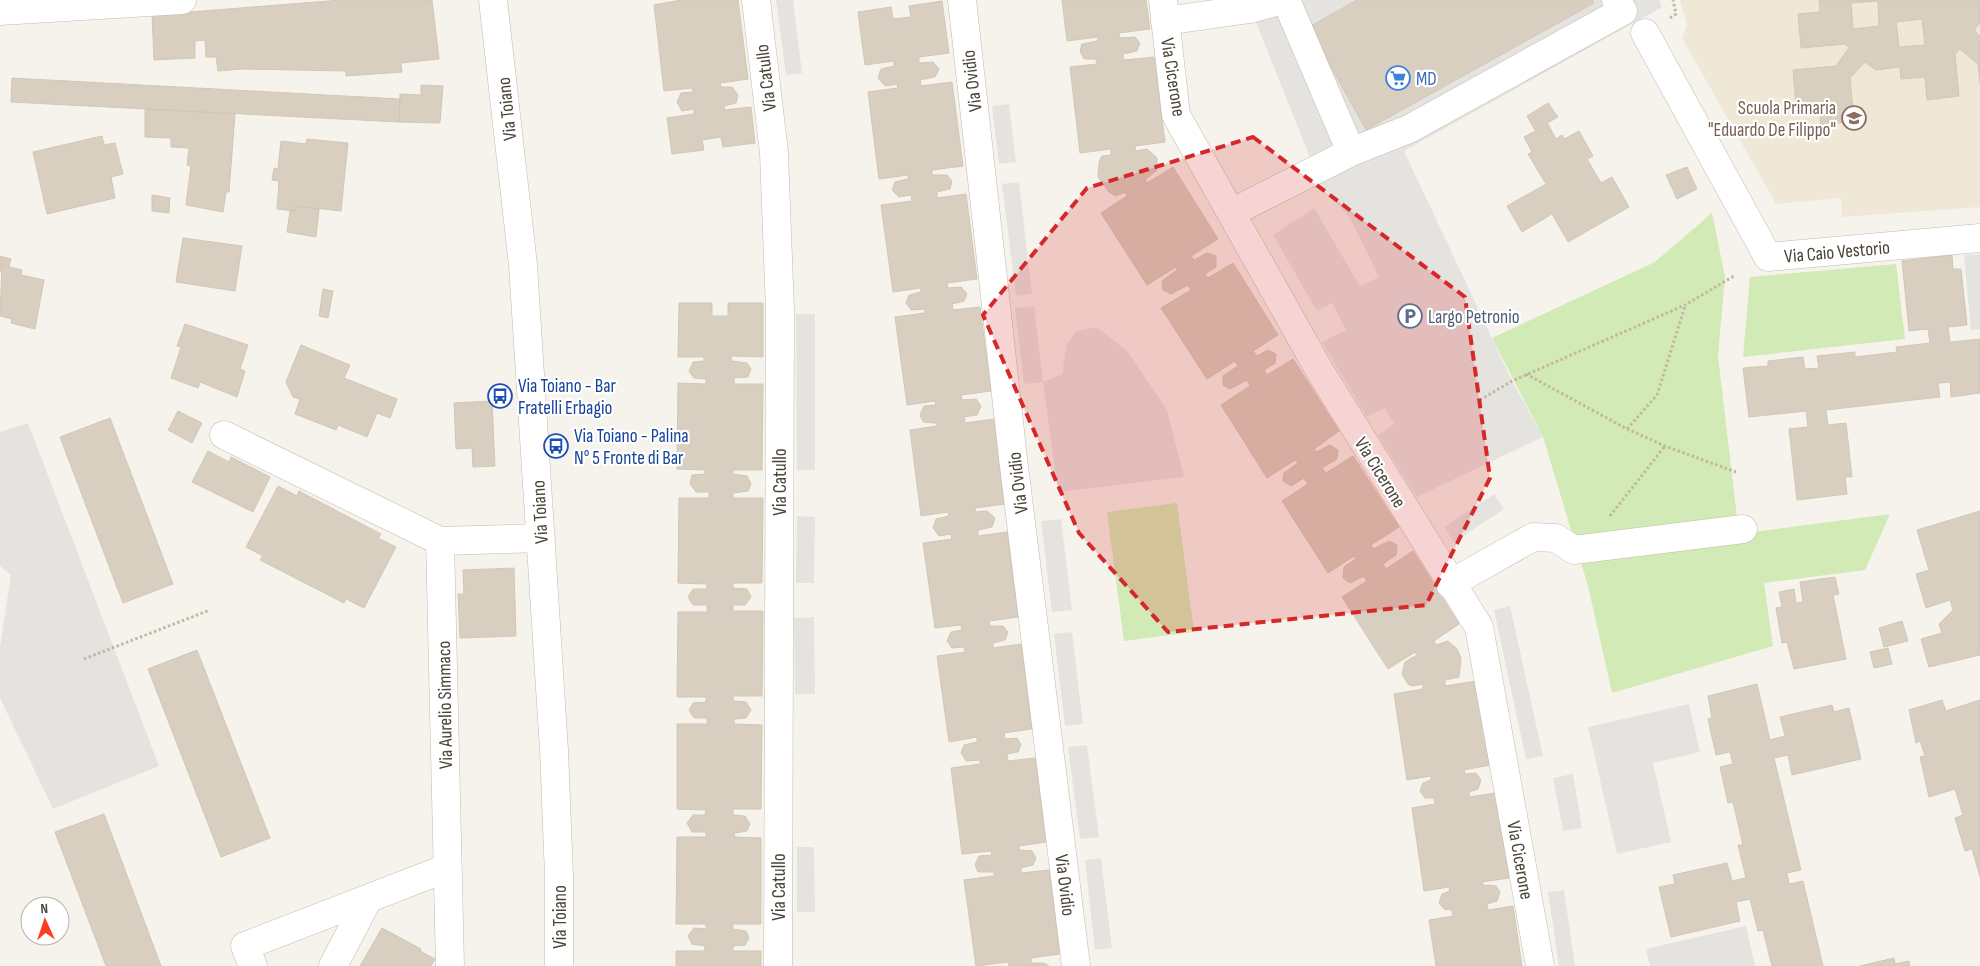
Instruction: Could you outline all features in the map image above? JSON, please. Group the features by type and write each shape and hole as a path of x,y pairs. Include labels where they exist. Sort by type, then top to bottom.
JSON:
{"street":[{"path":"0,11 182,0"},
{"name":"Via Toiano","path":"493,0 523,265 554,769 559,876 559,966"},
{"name":"Via Catullo","path":"756,0 774,153 780,311 778,966"},
{"name":"Via Ovidio","path":"962,0 1013,458 1076,966"},
{"path":"1164,11 1250,9 1284,0 1351,152"},
{"path":"1231,213 1351,152 1410,129 1623,12 1616,0"},
{"name":"Via Cicerone","path":"1164,11 1176,115 1321,373 1450,584 1479,627 1540,966"},
{"name":"Via Caio Vestorio","path":"1645,33 1768,257 1980,238"},
{"path":"224,435 440,541 541,538"},
{"path":"1450,584 1533,537 1556,538 1574,550 1742,528"},
{"name":"Via Aurelio Simmaco","path":"440,541 450,966"},
{"path":"253,966 245,946 447,868"},
{"path":"333,966 368,899"}],"path":[{"path":"1480,400 1526,374 1685,305 1734,276"},
{"path":"1627,429 1657,395 1685,305"},
{"path":"1526,374 1627,429 1665,446 1736,472"},
{"path":"1588,548 1614,509 1665,446"},
{"path":"84,658 210,610"}],"highlighted area":[{"path":"1253,137 1465,297 1490,478 1426,605 1168,632 1079,533 983,315 1087,188"}],"shaded area":[{"path":"776,0 793,0 802,73 786,75"},
{"path":"1247,0 1659,0 1662,7 1404,151 1512,381 1543,437 1417,497 1378,435 1394,424 1385,408 1367,417 1322,342 1346,330 1332,303 1317,311 1273,235 1314,208 1360,286 1379,277 1351,220 1318,181"},
{"name":"Scuola Primaria \"Eduardo De Filippo\"","path":"1680,0 1980,0 1980,207 1842,217 1841,198 1776,204 1682,38 1687,25"},
{"path":"1009,104 1016,162 999,164 992,106"},
{"path":"1019,182 1032,294 1016,296 1002,184"},
{"path":"1980,254 1980,329 1971,330 1964,255"},
{"path":"1034,306 1043,382 1024,384 1015,308"},
{"path":"796,314 815,314 815,470 797,470"},
{"path":"1097,327 1128,352 1167,410 1184,477 1058,492 1043,382 1062,374 1067,344 1076,331"},
{"path":"28,423 159,766 53,809 0,698 0,647 11,575 0,566 0,432"},
{"path":"1494,494 1504,509 1454,542 1444,527"},
{"path":"797,516 815,517 814,583 796,583"},
{"path":"1061,519 1072,610 1052,612 1041,521"},
{"path":"1510,606 1543,756 1526,759 1494,610"},
{"path":"814,617 815,694 795,694 794,618"},
{"path":"1072,632 1083,724 1065,726 1054,634"},
{"path":"1689,704 1700,752 1653,763 1671,842 1617,854 1588,727"},
{"path":"1087,745 1099,837 1080,839 1068,747"},
{"path":"1573,774 1582,828 1563,831 1553,778"},
{"path":"797,847 814,847 815,912 797,912"},
{"path":"1101,858 1112,948 1095,950 1085,860"},
{"path":"1564,890 1575,966 1559,966 1548,892"},
{"path":"1746,926 1755,966 1650,966 1646,949"}],"green space":[{"path":"1712,213 1725,277 1718,356 1739,534 1890,514 1865,570 1764,583 1773,646 1612,693 1588,586 1543,437 1492,338 1655,262"},
{"path":"1896,264 1905,339 1743,357 1750,277"},
{"path":"1177,503 1194,632 1124,641 1107,512"}],"building":[{"path":"341,0 432,0 439,59 401,63 402,72 346,76 346,71 242,69 218,71 216,57 206,57 205,40 195,41 195,58 154,60 152,15"},
{"path":"681,0 738,0 748,79 720,83 721,87 732,87 738,95 736,103 724,106 725,110 751,107 755,143 723,147 721,137 702,140 704,150 672,154 667,118 694,114 694,109 682,111 677,102 681,93 693,92 692,88 664,91 654,5"},
{"path":"1062,0 1146,0 1150,29 1119,33 1120,38 1135,37 1140,43 1137,51 1123,54 1124,60 1154,57 1165,142 1135,146 1136,151 1147,149 1157,158 1157,170 1145,180 1147,183 1173,167 1218,239 1191,256 1194,260 1207,253 1216,256 1216,267 1205,274 1208,278 1233,263 1278,335 1253,351 1257,356 1268,350 1276,354 1275,363 1264,370 1267,375 1293,359 1339,431 1314,449 1316,452 1330,445 1338,450 1337,459 1322,468 1326,473 1353,456 1399,527 1371,545 1373,549 1389,541 1397,545 1396,555 1383,564 1386,569 1413,551 1459,624 1434,641 1436,645 1448,641 1457,649 1461,658 1459,677 1445,680 1445,686 1477,681 1490,765 1464,770 1465,774 1476,773 1481,780 1478,789 1469,792 1470,797 1495,793 1509,878 1482,882 1483,885 1496,886 1500,892 1497,901 1487,904 1488,910 1513,906 1522,966 1436,966 1429,920 1453,916 1452,910 1444,909 1439,903 1442,894 1450,891 1449,887 1424,891 1412,808 1435,804 1434,798 1425,798 1420,791 1423,783 1431,780 1431,776 1407,780 1394,694 1423,689 1423,684 1413,686 1408,684 1402,674 1405,662 1417,655 1415,652 1388,669 1342,597 1367,581 1364,576 1350,583 1343,578 1344,567 1356,559 1354,556 1328,573 1282,501 1308,484 1304,478 1291,486 1283,481 1284,473 1298,463 1295,460 1267,478 1221,405 1250,386 1247,380 1230,389 1223,385 1223,376 1238,366 1235,361 1207,379 1161,308 1191,290 1188,285 1171,294 1163,290 1162,281 1177,270 1176,267 1147,285 1101,213 1127,196 1125,192 1116,196 1109,192 1098,177 1099,162 1102,156 1111,155 1111,149 1080,153 1070,67 1097,64 1096,59 1084,59 1080,51 1082,44 1098,41 1098,37 1067,41"},
{"name":"MD","path":"1357,0 1592,0 1594,3 1366,130 1309,27"},
{"path":"1819,0 1980,0 1980,23 1974,30 1980,36 1980,83 1978,64 1960,49 1955,54 1959,96 1927,100 1925,77 1901,79 1900,67 1876,70 1865,62 1850,78 1854,121 1821,125 1818,103 1796,105 1793,70 1836,66 1849,48 1845,44 1801,48 1798,14 1820,12","holes":["1878,1 1879,26 1853,29 1851,3","1922,19 1925,45 1899,47 1896,22"]},
{"path":"942,1 949,53 919,57 919,63 933,62 939,69 935,77 920,80 921,86 952,82 963,166 932,170 932,175 947,175 952,181 950,189 937,192 937,198 966,194 977,279 947,283 948,288 961,287 967,294 964,301 952,304 953,310 980,307 991,391 961,395 962,400 976,399 981,406 977,415 964,417 965,423 994,419 1005,504 975,508 976,512 987,511 995,518 992,527 978,530 978,536 1007,532 1018,617 989,621 990,626 1003,626 1008,632 1005,640 993,643 993,648 1021,644 1032,729 1004,733 1005,739 1017,738 1021,745 1018,752 1007,754 1008,761 1035,758 1046,842 1019,846 1019,850 1032,851 1036,858 1033,865 1021,868 1021,873 1049,870 1060,954 1031,958 1031,963 1044,963 1049,966 1009,966 1008,962 976,966 964,880 994,876 994,872 978,872 975,865 979,856 992,855 991,851 962,854 951,768 980,764 980,760 966,761 961,753 964,745 977,742 977,737 949,742 937,656 965,652 964,647 952,648 947,641 951,632 962,630 961,625 935,628 923,543 952,539 951,534 939,536 933,528 936,519 949,516 948,512 921,516 910,430 937,426 936,423 923,422 920,415 924,406 936,405 935,401 907,405 895,317 925,313 925,309 911,310 906,303 909,295 921,292 921,288 893,292 881,205 912,201 911,195 899,197 892,190 895,182 908,179 908,175 879,179 868,92 898,88 897,84 885,86 878,78 881,69 894,66 894,61 865,65 858,12 891,7 893,19 911,17 909,6"},
{"path":"12,78 400,99 399,122 11,102"},
{"path":"421,85 443,86 440,123 399,122 400,94 421,95"},
{"path":"1548,103 1558,117 1535,130 1527,116"},
{"path":"145,109 235,114 229,192 226,192 223,212 186,205 191,166 187,165 189,148 171,147 171,138 145,137"},
{"path":"1548,124 1556,139 1562,135 1564,139 1579,131 1593,156 1587,159 1601,183 1612,177 1629,207 1568,242 1552,214 1522,232 1507,206 1546,184 1528,154 1532,152 1524,137"},
{"path":"102,136 104,145 115,143 123,174 111,177 115,198 47,214 33,152"},
{"path":"307,139 348,143 341,211 295,206 295,211 277,209 279,181 272,180 274,168 278,169 281,141 306,144"},
{"path":"1687,167 1697,189 1677,199 1666,175"},
{"path":"152,195 170,198 169,213 152,211"},
{"path":"295,206 319,209 316,237 287,232 290,211 295,211"},
{"path":"183,238 242,246 235,291 176,282"},
{"path":"1952,255 1953,269 1961,269 1967,325 1948,327 1950,342 1980,339 1980,393 1951,397 1950,382 1938,383 1940,397 1826,410 1828,425 1846,423 1852,477 1845,477 1847,494 1797,500 1789,429 1808,427 1806,411 1749,417 1743,368 1768,366 1768,361 1803,357 1805,369 1819,368 1817,356 1855,352 1855,357 1897,352 1896,347 1930,343 1928,329 1909,331 1902,261"},
{"path":"0,256 11,259 9,266 2,265 0,272"},
{"path":"2,265 22,270 21,275 44,280 35,329 11,323 12,319 0,316"},
{"path":"323,289 333,291 328,318 319,316"},
{"path":"679,303 712,303 712,316 728,316 728,303 763,303 763,357 731,356 732,361 747,363 751,369 748,377 734,378 734,384 763,384 762,470 733,470 733,474 747,476 751,484 748,491 733,493 733,498 763,498 762,583 733,583 733,588 747,589 751,597 745,605 733,605 733,611 763,611 762,696 733,696 733,701 746,702 751,710 746,718 734,719 734,724 762,725 761,809 733,809 733,815 745,816 750,824 747,831 734,833 735,837 761,838 761,924 733,924 733,929 746,931 749,938 745,945 733,946 733,951 761,951 761,966 676,966 676,951 704,951 705,946 692,944 688,936 694,928 706,929 706,924 676,924 677,837 706,837 706,832 692,832 687,823 693,815 705,815 706,810 677,809 677,724 707,724 707,718 694,718 689,710 693,703 706,702 706,697 677,697 678,612 707,612 707,605 693,605 688,597 693,589 707,589 707,584 678,583 679,498 709,498 709,492 696,492 690,484 692,475 705,474 705,470 677,469 678,383 706,384 706,379 694,378 689,371 693,362 704,361 704,357 678,357"},
{"path":"185,324 248,345 240,369 245,371 237,397 200,382 198,388 171,378 181,347 177,346"},
{"path":"301,345 350,365 344,378 397,399 390,418 377,413 367,437 338,425 336,430 295,414 300,399 293,397 286,382"},
{"path":"492,401 495,466 473,467 472,448 456,449 454,403"},
{"path":"178,411 202,423 192,443 168,430"},
{"path":"110,418 173,584 123,603 60,437"},
{"path":"208,451 229,462 231,457 270,477 253,512 192,482"},
{"path":"278,486 297,496 299,491 381,534 378,538 396,547 364,608 346,599 344,603 260,560 263,556 246,547"},
{"path":"1980,511 1980,655 1929,667 1921,639 1942,633 1939,624 1953,610 1950,600 1926,608 1916,574 1929,570 1917,530"},
{"path":"514,568 516,636 460,638 458,594 464,594 463,570"},
{"path":"1835,577 1839,594 1833,595 1846,659 1794,669 1787,642 1782,643 1776,608 1782,607 1779,592 1794,589 1796,603 1803,602 1800,582"},
{"path":"1902,621 1908,641 1884,647 1879,628"},
{"path":"1888,648 1892,664 1874,668 1870,652"},
{"path":"197,650 270,838 221,857 148,669"},
{"path":"1757,684 1770,740 1785,736 1780,717 1832,705 1834,712 1849,708 1861,759 1792,775 1788,755 1774,758 1801,870 1787,873 1789,884 1803,881 1823,966 1772,966 1763,930 1758,931 1750,899 1736,902 1740,921 1671,937 1659,887 1675,884 1673,875 1727,863 1732,881 1746,878 1738,845 1743,845 1733,802 1728,803 1720,767 1733,764 1730,752 1716,755 1708,719 1712,718 1708,696"},
{"path":"1942,700 1946,711 1980,700 1980,877 1972,849 1965,851 1955,818 1963,815 1955,789 1929,797 1920,757 1925,756 1920,741 1916,743 1909,710"},
{"path":"104,814 161,966 106,966 55,832"},
{"path":"382,928 421,949 420,951 435,959 431,966 360,966"},
{"path":"1894,958 1895,964 1909,961 1910,966 1860,966"}],"place":[{"name":"MD","path":"1398,78"},
{"name":"Scuola Primaria \"Eduardo De Filippo\"","path":"1854,118"},
{"name":"Largo Petronio","path":"1410,316"},
{"name":"Via Toiano - Bar Fratelli Erbagio","path":"500,396"},
{"name":"Via Toiano - Palina N° 5 Fronte di Bar","path":"556,446"}]}
